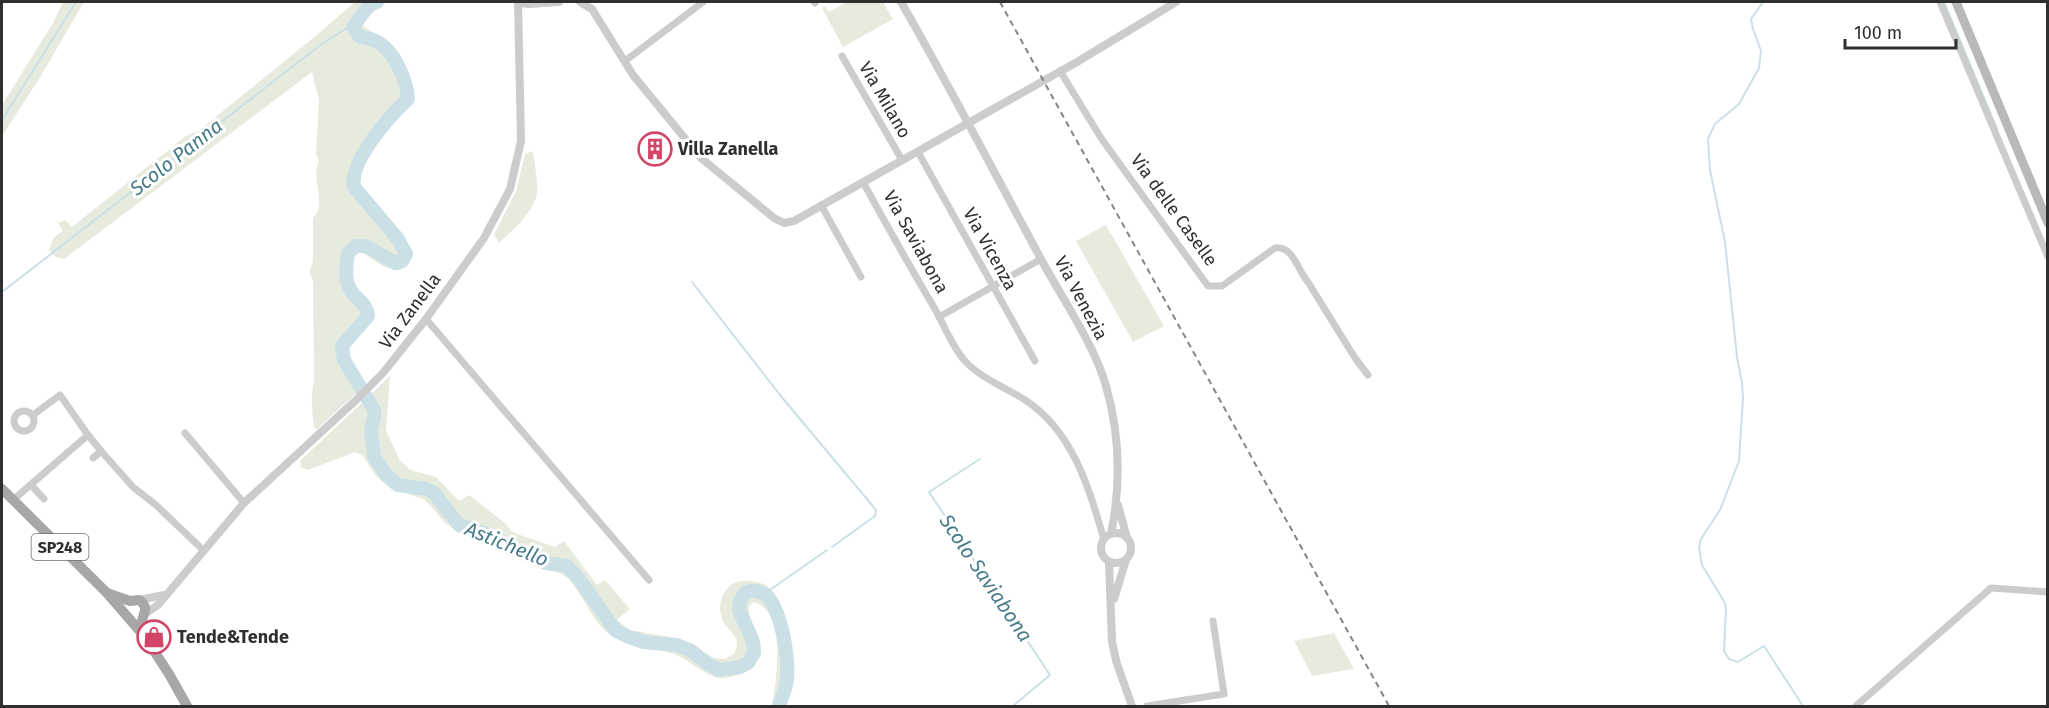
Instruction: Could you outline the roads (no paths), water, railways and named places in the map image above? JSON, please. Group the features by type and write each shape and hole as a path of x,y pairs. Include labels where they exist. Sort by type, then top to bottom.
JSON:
{"main road":[{"path":"1956,2 2048,223"},
{"name":"SP248","path":"2,489 107,593 145,637 182,703"},
{"name":"SP248","path":"107,593 135,600 146,607 145,637"},
{"path":"135,600 124,608 127,617 136,621 144,616"}],"street":[{"path":"517,2 530,4 559,2"},
{"name":"Via Zanella","path":"144,616 158,605 244,503 378,378 467,264 498,216 510,189 521,141 517,2"},
{"name":"Via Saviabona","path":"580,2 592,9 633,75 701,158 774,219 784,223 794,220 863,182 964,360 1045,415 1061,433 1079,468 1107,537 1101,549 1110,562"},
{"path":"625,61 703,2"},
{"name":"Via Venezia","path":"902,2 970,123 1086,341 1106,384 1115,424 1118,502 1128,538"},
{"path":"863,182 970,123 1176,2"},
{"path":"1940,2 2048,257"},
{"name":"Via Milano","path":"842,56 902,160"},
{"name":"Via delle Caselle","path":"1060,70 1101,138 1209,286 1222,286 1275,248 1288,250 1368,375"},
{"name":"Via Vicenza","path":"918,152 1035,361"},
{"path":"821,205 861,278"},
{"path":"939,317 1041,259"},
{"path":"426,319 649,580"},
{"path":"33,415 60,395 88,435 133,487 156,505 203,550"},
{"path":"185,433 244,503"},
{"path":"13,500 88,435"},
{"path":"93,458 101,451"},
{"path":"31,485 44,499"},
{"name":"Via Venezia","path":"1107,537 1118,502"},
{"path":"1107,537 1120,534 1128,538 1131,552 1126,560 1112,606"},
{"path":"1126,560 1116,564 1110,562 1112,642 1132,706"},
{"path":"1856,706 1991,588 2048,592"},
{"path":"135,600 162,596 167,592"},
{"path":"1147,706 1224,694 1213,621"}],"waterway":[{"path":"2,120 76,2"},
{"name":"Astichello","path":"377,2 369,5 353,27 359,36 380,44 393,57 402,73 408,99 381,128 364,153 354,177 354,187 398,239 406,254 402,261 396,263 365,246 356,246 348,253 346,275 349,286 365,307 368,316 342,346 344,360 374,410 371,429 374,457 387,476 398,485 426,489 434,493 459,525 493,536 516,550 546,563 567,566 616,631 644,642 676,645 690,650 719,670 740,667 748,663 754,653 753,642 739,610 740,600 746,592 763,593 768,597 777,614 786,648 787,679 779,706"},
{"path":"1763,2 1751,19 1761,51 1759,68 1739,104 1715,124 1708,139 1710,170 1725,242 1743,398 1739,461 1720,510 1701,539 1699,547 1702,565 1725,603 1724,651 1729,659 1738,662 1764,646 1803,706"},
{"path":"1944,2 1997,129"},
{"name":"Scolo Panna","path":"2,292 319,46 347,28 353,27"},
{"path":"692,282 780,395 876,510 875,516 832,547"},
{"name":"Scolo Saviabona","path":"980,459 929,492 1050,675 1013,706"},
{"path":"764,594 827,550"}],"railway":[{"path":"1000,2 1389,706"}],"place":[{"name":"Villa Zanella","path":"655,149"},
{"name":"Tende&Tende","path":"154,637"}]}
